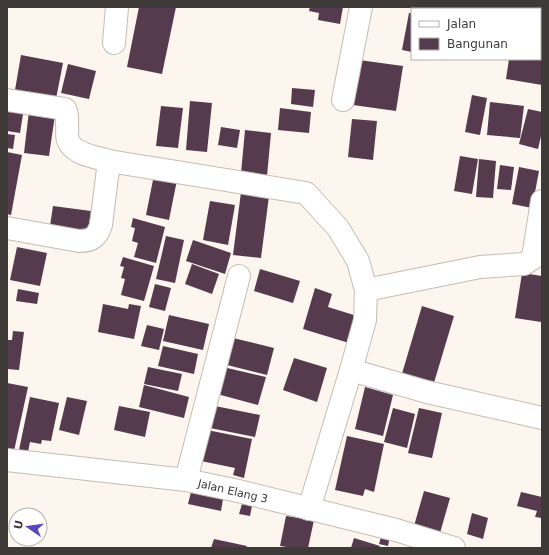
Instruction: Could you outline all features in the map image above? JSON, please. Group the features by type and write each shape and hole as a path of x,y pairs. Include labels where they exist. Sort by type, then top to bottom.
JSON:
{"street":[{"path":"114,42 117,7"},
{"path":"343,100 361,7"},
{"path":"7,100 65,109 67,112 68,140 73,149 110,161 306,193 338,228 358,261 366,290 366,320 309,509"},
{"path":"7,228 79,241 88,241 94,238 101,225 110,161"},
{"path":"366,290 480,267 524,264 532,259 542,201"},
{"path":"186,480 239,276"},
{"path":"351,370 427,392 542,418"},
{"name":"Jalan Elang 3","path":"7,460 186,480 234,490 396,530 423,544 454,548"}],"building":[{"path":"139,7 176,7 162,74 127,67"},
{"path":"310,7 343,7 340,24 318,20 319,13 309,11"},
{"path":"542,7 541,29 541,8 500,8"},
{"path":"409,13 411,13 411,52 402,50"},
{"path":"21,55 63,63 55,104 15,90"},
{"path":"541,58 542,85 506,79 509,60 541,60"},
{"path":"359,60 403,66 396,111 353,105"},
{"path":"68,64 96,71 89,99 61,93"},
{"path":"292,88 315,90 313,107 291,104"},
{"path":"472,95 487,98 480,135 465,132"},
{"path":"190,101 212,103 207,152 186,150"},
{"path":"490,102 524,106 520,138 487,135"},
{"path":"7,106 24,108 20,133 7,131"},
{"path":"161,106 183,108 178,148 156,146"},
{"path":"280,108 311,112 309,133 278,130"},
{"path":"528,109 542,112 542,132 538,149 519,144"},
{"path":"29,111 55,115 49,156 24,153"},
{"path":"352,119 377,121 373,160 348,157"},
{"path":"221,127 240,130 237,148 218,145"},
{"path":"245,130 271,133 267,176 241,173"},
{"path":"7,134 15,135 13,149 7,148"},
{"path":"7,152 22,155 11,215 7,214"},
{"path":"460,156 478,159 472,194 454,191"},
{"path":"479,159 496,161 493,198 476,197"},
{"path":"500,165 514,167 511,190 497,189"},
{"path":"519,167 539,171 532,208 512,204"},
{"path":"154,175 177,180 169,220 146,215"},
{"path":"241,192 269,196 261,258 233,255"},
{"path":"210,201 235,205 228,245 203,240"},
{"path":"53,206 91,211 88,231 50,226"},
{"path":"133,218 165,227 156,263 134,257 138,243 132,241 135,228 131,227"},
{"path":"166,236 184,240 175,283 156,279"},
{"path":"193,240 231,253 225,274 186,261"},
{"path":"17,247 47,253 40,286 10,280"},
{"path":"123,257 154,266 144,301 121,295 125,279 121,278 124,267 120,266"},
{"path":"192,264 219,274 212,294 185,284"},
{"path":"260,269 300,281 293,303 254,291"},
{"path":"522,273 542,276 541,322 515,318"},
{"path":"155,284 171,288 165,311 149,307"},
{"path":"315,288 332,294 328,307 357,316 349,343 303,329"},
{"path":"18,289 39,293 37,304 16,301"},
{"path":"103,304 128,309 129,304 141,306 134,339 98,332"},
{"path":"422,306 454,316 433,386 401,377"},
{"path":"169,315 209,324 203,350 163,341"},
{"path":"147,325 164,329 159,350 141,346"},
{"path":"13,331 24,332 19,370 7,369 7,340 12,340"},
{"path":"233,338 274,348 267,375 227,365"},
{"path":"163,346 198,354 194,374 158,366"},
{"path":"294,358 327,368 317,402 283,390"},
{"path":"148,367 182,374 178,391 144,384"},
{"path":"223,367 266,377 258,405 217,394"},
{"path":"7,383 28,387 14,451 7,450"},
{"path":"144,385 189,397 184,418 139,407"},
{"path":"365,387 393,395 383,436 355,429"},
{"path":"30,397 59,403 51,441 42,440 41,444 30,442 28,452 19,450"},
{"path":"67,397 87,401 79,435 59,430"},
{"path":"119,406 150,412 145,437 114,430"},
{"path":"215,406 260,415 255,437 210,428"},
{"path":"393,408 415,414 407,448 384,442"},
{"path":"419,408 442,413 432,458 408,453"},
{"path":"207,430 252,439 244,478 233,475 235,468 201,461"},
{"path":"347,436 384,444 374,492 365,489 363,496 335,490"},
{"path":"424,491 450,498 440,533 414,526"},
{"path":"191,492 223,499 221,511 188,504"},
{"path":"521,492 542,497 542,518 535,517 537,511 517,506"},
{"path":"242,504 252,506 250,516 239,514"},
{"path":"472,513 488,518 483,539 467,534"},
{"path":"286,516 314,520 308,548 280,546"},
{"path":"382,534 390,536 388,546 379,544"},
{"path":"354,538 380,546 379,548 351,548"},
{"path":"214,539 247,546 246,548 211,548"}]}
